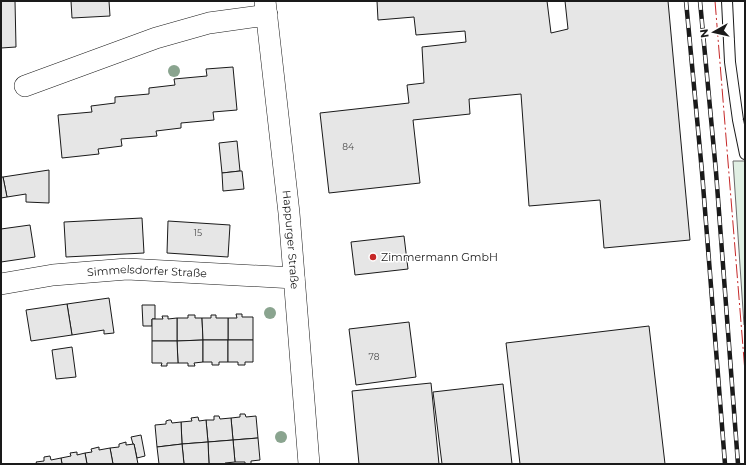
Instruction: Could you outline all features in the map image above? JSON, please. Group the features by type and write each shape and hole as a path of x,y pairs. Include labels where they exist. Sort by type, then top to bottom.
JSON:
{"street":[{"name":"Happurger Straße","path":"25,86 156,38 266,8 288,213 309,464"},
{"name":"Simmelsdorfer Straße","path":"1,284 54,275 127,269 294,278"}],"lane":[{"path":"727,1 730,62 738,120 745,154"}],"green space":[{"path":"733,161 745,161 745,325 744,325"}],"building":[{"path":"1,1 15,1 16,47 1,48"},
{"path":"71,1 109,1 110,16 72,18"},
{"path":"377,1 547,1 551,33 568,29 565,1 668,1 690,240 604,248 600,200 529,206 521,94 469,99 470,114 413,120 420,183 329,193 320,113 409,103 407,85 424,83 422,47 466,42 465,31 416,35 414,17 378,20"},
{"path":"233,67 237,110 213,112 214,120 181,123 181,128 156,131 157,136 121,139 122,146 98,149 99,154 62,158 58,115 92,112 91,106 115,103 115,97 149,94 149,88 175,85 174,79 207,76 206,69"},
{"path":"237,141 240,171 222,173 219,143"},
{"path":"49,170 49,203 26,202 26,194 7,197 3,177"},
{"path":"242,171 244,189 223,191 222,173"},
{"path":"1,177 3,177 7,197 1,198"},
{"path":"142,218 144,253 66,257 64,222"},
{"path":"168,221 230,225 228,257 167,253"},
{"path":"30,225 35,257 1,262 1,229"},
{"path":"404,236 408,269 355,275 351,242"},
{"path":"109,298 114,333 104,334 104,330 72,335 67,304"},
{"path":"67,304 72,335 31,341 26,310"},
{"path":"142,305 155,305 155,319 152,319 152,326 143,326"},
{"path":"236,314 242,314 242,317 253,317 253,340 228,340 228,318 237,318"},
{"path":"188,315 195,315 195,318 202,318 203,340 177,341 177,318 188,318"},
{"path":"211,315 216,315 216,318 228,318 228,340 203,340 202,318 211,318"},
{"path":"162,316 168,316 168,319 177,318 177,341 152,341 152,319 163,319"},
{"path":"409,322 416,377 356,385 349,329"},
{"path":"649,326 665,464 520,464 506,343"},
{"path":"203,340 203,362 194,363 195,366 188,366 188,363 178,363 177,341"},
{"path":"203,340 228,340 228,362 219,362 219,365 212,365 212,362 203,362"},
{"path":"228,340 253,340 253,362 245,362 245,365 238,365 238,362 228,362"},
{"path":"152,341 177,341 178,363 167,363 167,366 161,366 162,363 152,363"},
{"path":"72,347 76,377 56,379 52,350"},
{"path":"431,383 439,464 359,464 352,391"},
{"path":"503,384 512,464 442,464 433,392"},
{"path":"240,414 245,414 246,417 256,416 258,438 233,440 231,418 240,417"},
{"path":"214,416 219,416 220,419 231,418 233,440 208,442 206,420 214,420"},
{"path":"198,417 199,421 206,420 208,442 182,444 181,422 192,421 191,418"},
{"path":"171,420 172,423 181,422 182,444 157,447 155,425 166,424 166,421"},
{"path":"141,435 145,456 137,458 131,437"},
{"path":"258,438 260,460 251,461 251,464 245,464 245,462 235,462 233,440"},
{"path":"233,440 235,462 225,464 209,464 208,442"},
{"path":"126,442 126,445 134,444 138,464 113,464 110,448 119,447 119,444"},
{"path":"208,442 209,464 184,464 182,444"},
{"path":"182,444 184,464 159,464 157,447"},
{"path":"99,447 99,450 110,448 113,464 87,464 85,453 92,452 91,449"},
{"path":"77,452 77,455 85,453 87,464 62,464 61,458 71,456 70,453"},
{"path":"50,456 51,460 61,458 62,464 37,464 36,462 44,461 44,457"}],"railway":[{"path":"686,1 702,172 725,464"},
{"path":"700,1 716,172 738,464"}],"power":[{"path":"715,1 745,372"}],"place":[{"name":"Zimmermann GmbH","path":"373,257"}]}
